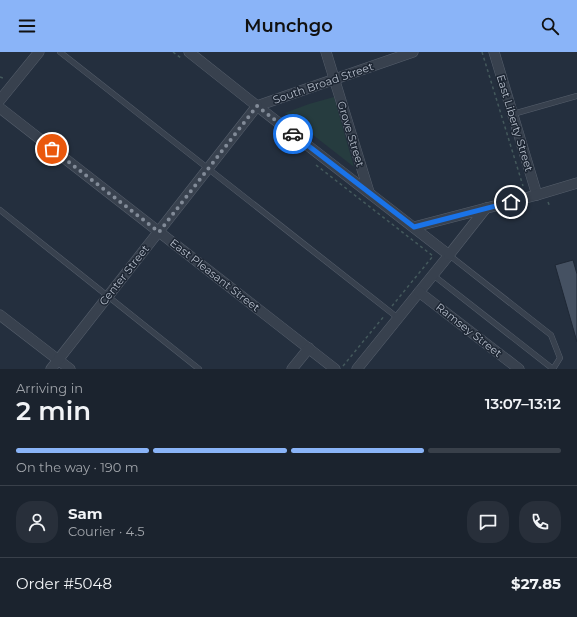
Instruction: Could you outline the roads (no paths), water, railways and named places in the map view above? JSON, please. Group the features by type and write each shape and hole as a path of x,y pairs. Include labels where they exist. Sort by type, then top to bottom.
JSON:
{"street":[{"path":"0,100 39,52"},
{"name":"Grove Street","path":"326,52 369,192"},
{"name":"South Broad Street","path":"257,106 413,52"},
{"name":"East Liberty Street","path":"494,52 536,195"},
{"path":"187,57 257,106 449,254"},
{"name":"Center Street","path":"51,369 257,106"},
{"name":"East Pleasant Street","path":"0,108 335,369"},
{"path":"414,227 577,183"},
{"path":"357,369 486,208"},
{"name":"Ramsey Street","path":"420,292 519,369"},
{"path":"0,314 70,369"},
{"path":"292,369 309,348"}],"lane":[{"path":"60,52 398,318"},
{"path":"513,114 577,96"},
{"path":"0,210 199,369"},
{"path":"433,275 553,369 560,358 551,335 449,254"}]}
